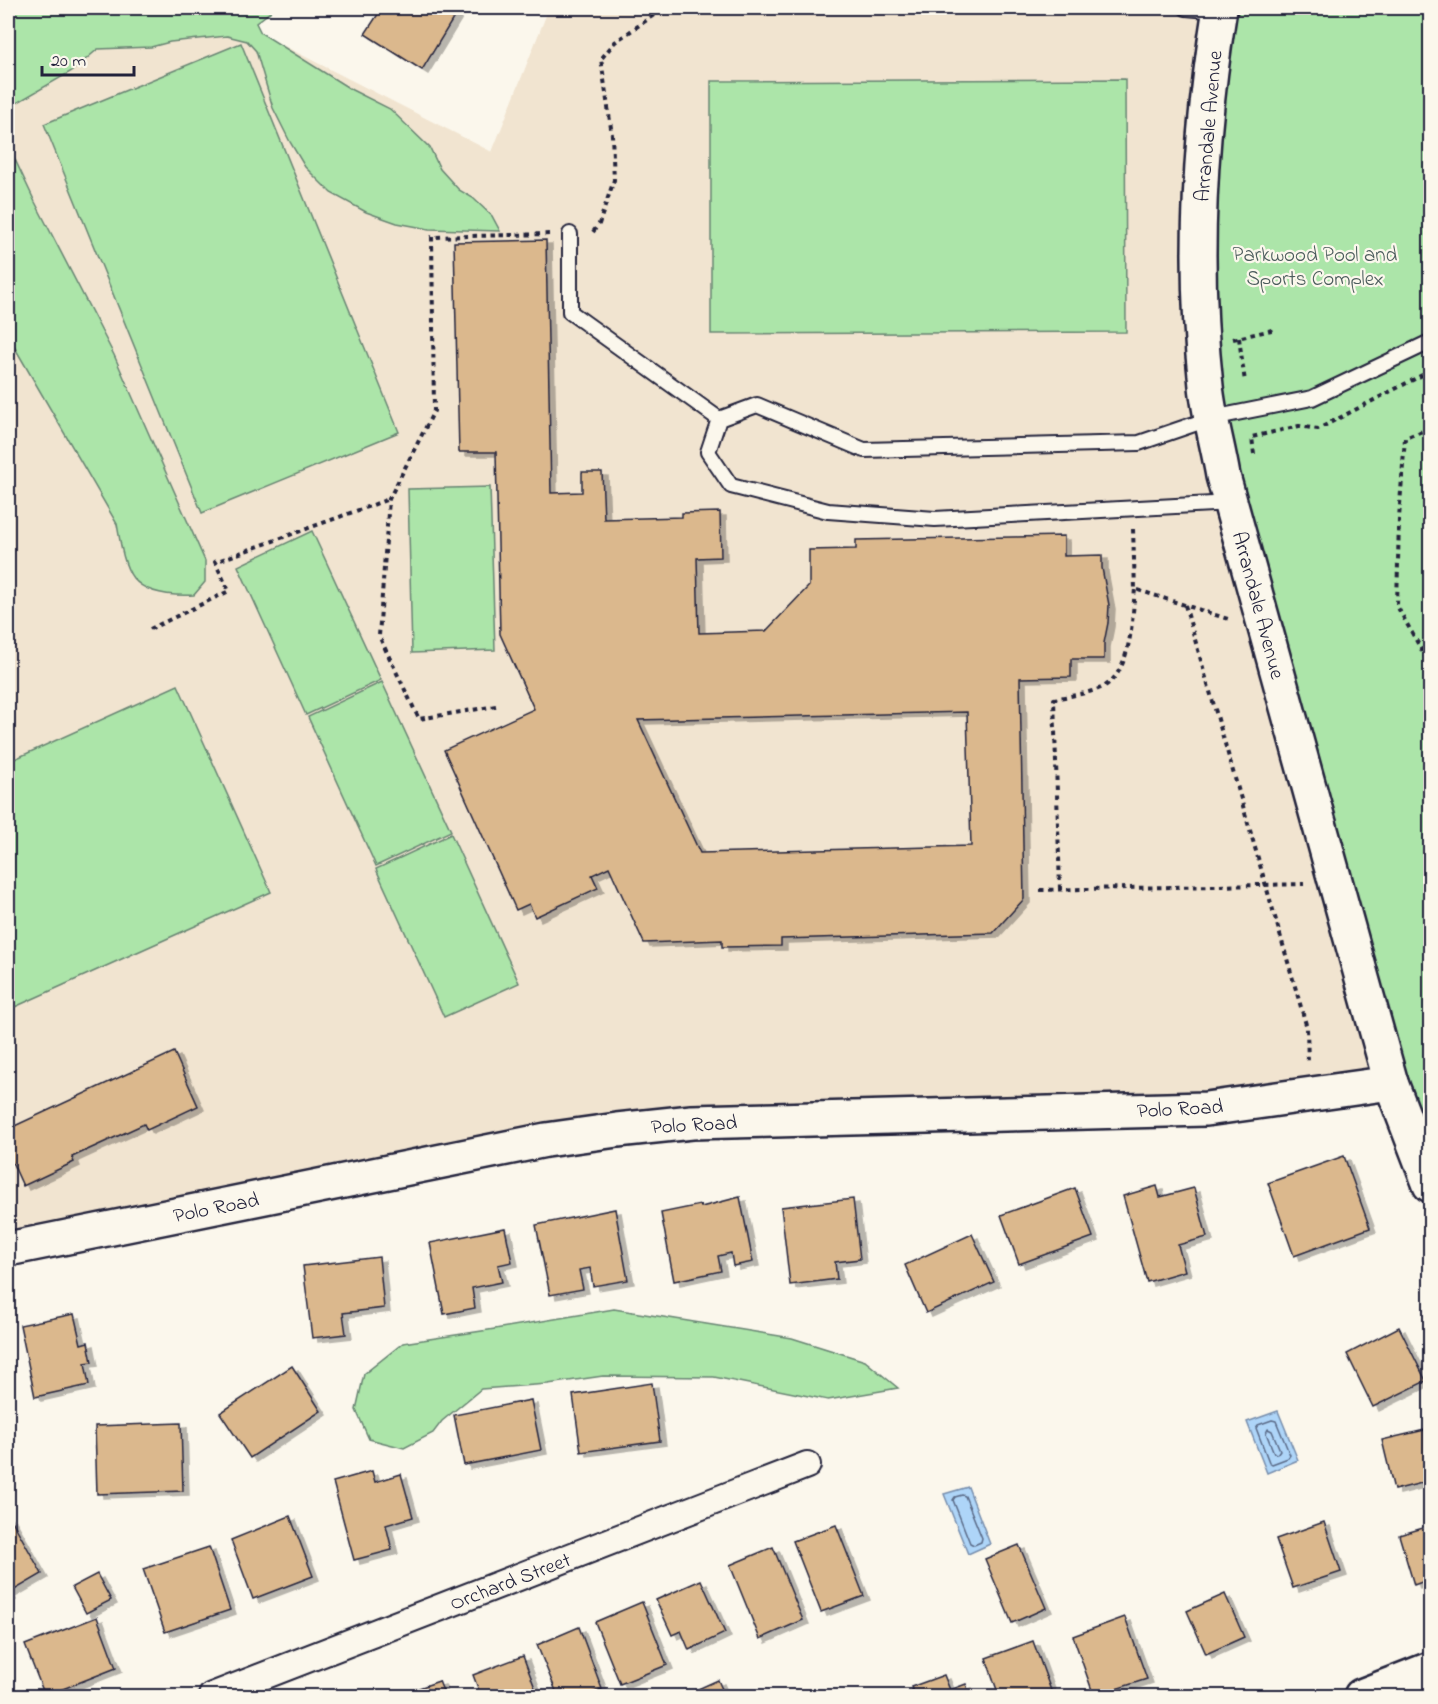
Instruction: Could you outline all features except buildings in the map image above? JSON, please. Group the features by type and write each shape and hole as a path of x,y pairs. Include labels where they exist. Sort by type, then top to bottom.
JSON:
{"street":[{"name":"Arrandale Avenue","path":"1219,9 1202,159 1198,283 1206,388 1223,476 1391,1083 1431,1185"},
{"name":"Polo Road","path":"8,1249 546,1140 617,1130 692,1122 1206,1109 1391,1083"},
{"name":"Orchard Street","path":"212,1696 807,1465"},
{"path":"1361,1696 1431,1670"}],"lane":[{"path":"1186,8 1219,9"},
{"path":"570,234 570,312 719,418"},
{"path":"719,418 757,405 864,450 1139,443 1212,418 1312,398 1431,342"},
{"path":"719,418 708,452 731,486 828,511 935,519 1231,503"}],"path":[{"path":"496,706 418,719 379,636 389,499 434,411 432,237 591,233 599,224 614,180 612,135 601,59 615,42 664,8"},
{"path":"1245,382 1240,338 1276,329"},
{"path":"1431,428 1405,438 1399,518 1397,606 1431,665"},
{"path":"1252,437 1254,454"},
{"path":"150,628 229,591 215,562 389,499"},
{"path":"1060,889 1054,699 1103,687 1117,674 1125,657 1135,589 1133,529"},
{"path":"1431,568 1428,604 1431,605"},
{"path":"1135,589 1266,632"},
{"path":"1185,605 1307,1028 1309,1094"},
{"path":"1040,890 1336,884"}],"shaded area":[{"path":"210,8 492,152 549,8 1220,8 1391,1083 692,1122 8,1249 8,21"}],"green space":[{"path":"8,8 271,8 270,12 256,23 261,33 352,90 390,109 430,148 440,169 459,190 473,198 492,216 500,231 429,229 397,223 366,212 331,193 305,167 290,142 273,108 256,51 247,41 227,36 170,42 151,47 98,49 72,71 13,105 8,119"},
{"name":"Parkwood Pool and Sports Complex","path":"1220,8 1430,8 1430,1185 1206,388"},
{"path":"241,43 399,432 202,513 44,124"},
{"path":"1125,79 1126,332 711,334 711,81"},
{"path":"8,124 11,151 114,355 205,561 205,582 194,595 170,595 153,591 133,578 124,559 117,524 8,336"},
{"path":"490,487 495,650 412,653 408,489"},
{"path":"312,531 381,680 306,715 238,566"},
{"path":"382,682 451,831 376,866 308,717"},
{"path":"178,685 271,892 8,1010 8,762"},
{"path":"451,834 519,983 444,1017 376,869"},
{"path":"614,1309 792,1338 865,1361 898,1388 828,1400 714,1377 603,1376 548,1384 481,1389 442,1421 433,1433 404,1448 369,1439 356,1410 364,1374 403,1343"}],"water":[{"path":"1278,1411 1298,1460 1267,1473 1247,1422"},
{"path":"968,1487 990,1544 968,1554 944,1494"}]}
